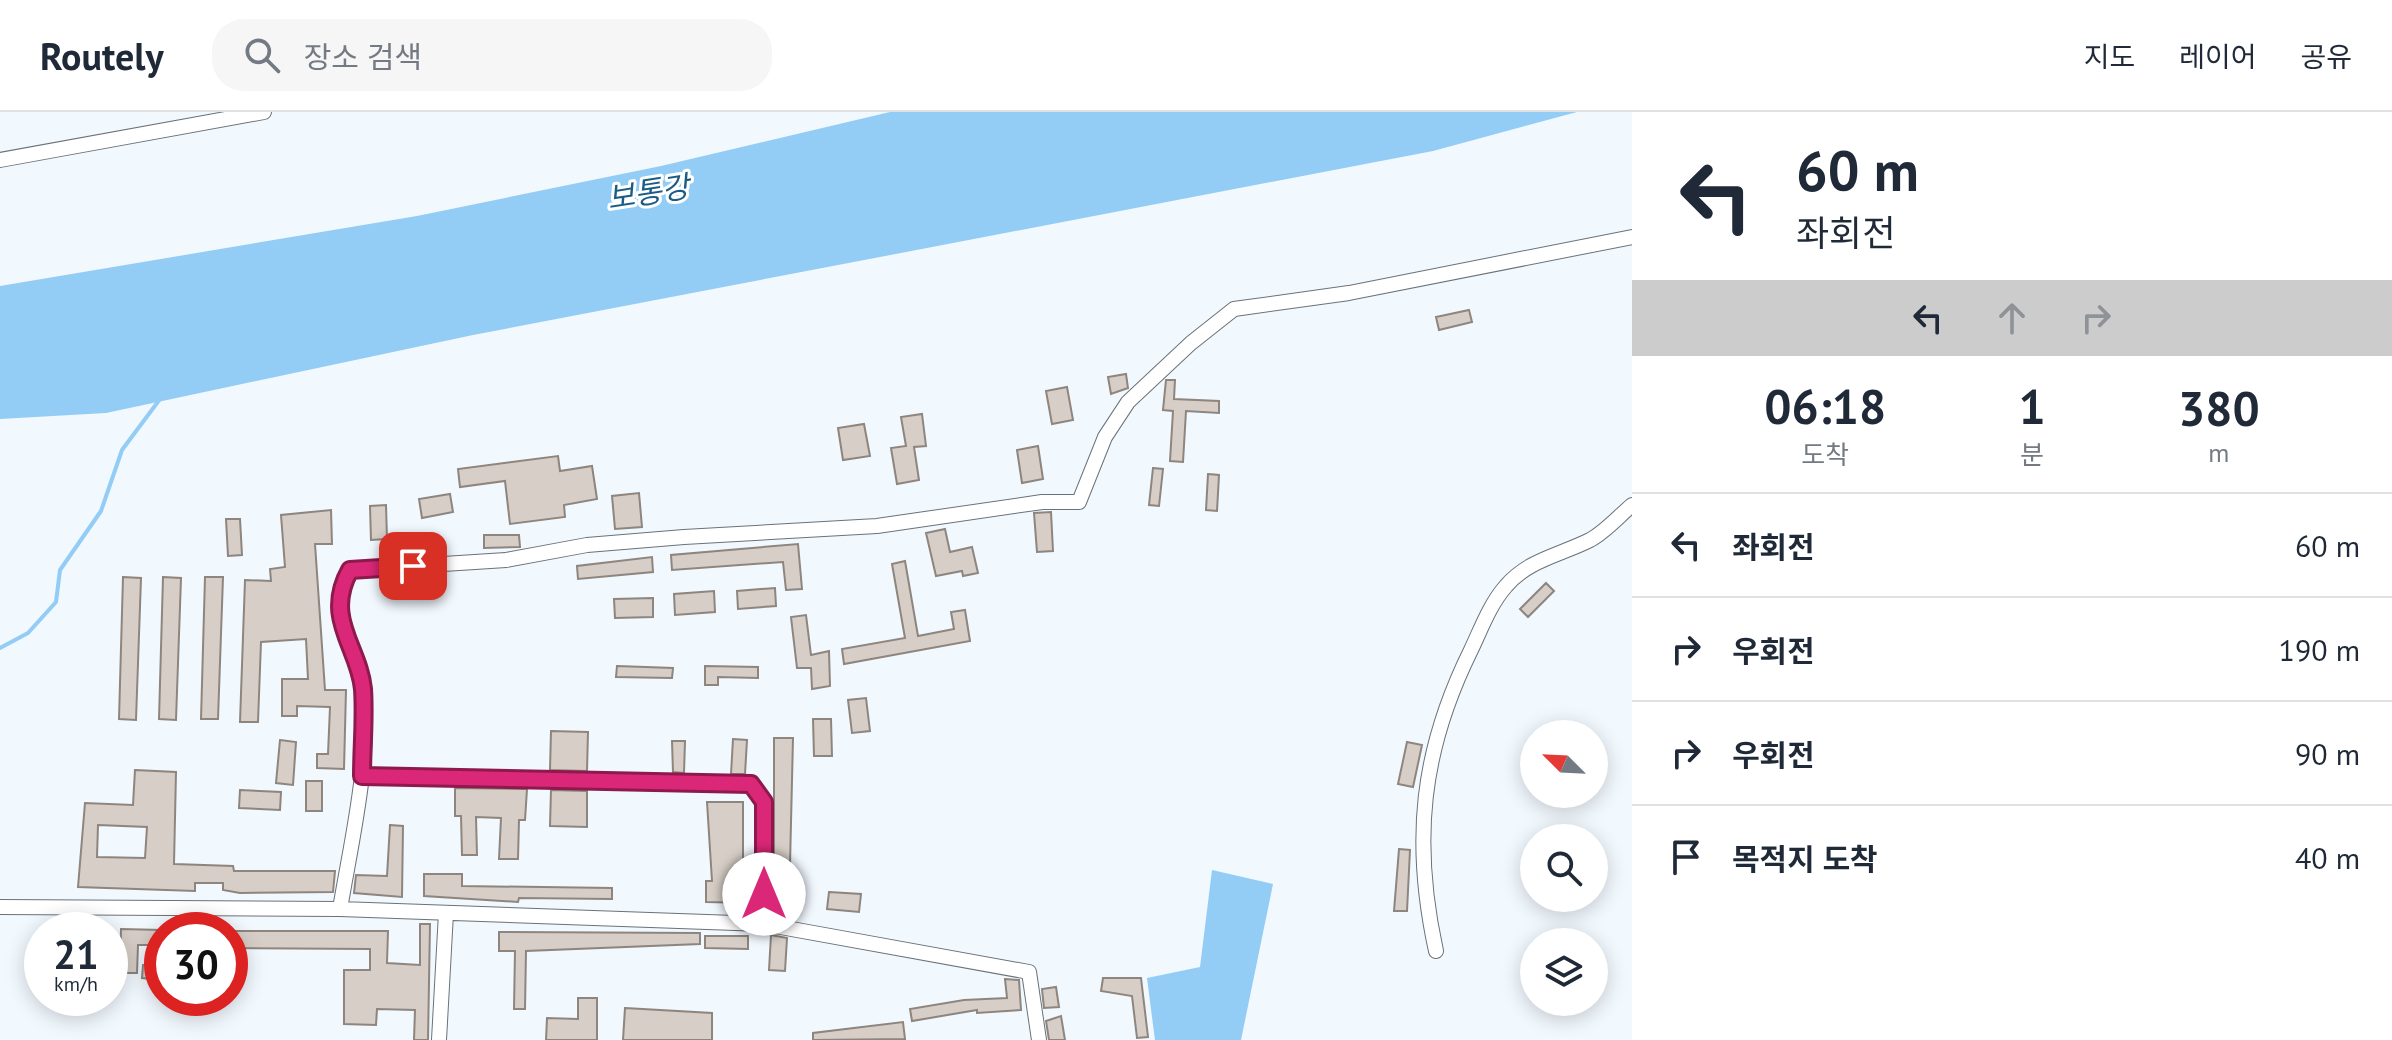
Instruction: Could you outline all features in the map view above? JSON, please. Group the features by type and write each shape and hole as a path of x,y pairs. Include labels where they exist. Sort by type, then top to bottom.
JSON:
{"street":[{"path":"0,160 264,112"},
{"path":"340,909 362,776 363,686 345,640 340,589 350,570 506,560 628,541 877,526 1042,502 1079,502 1105,437 1128,402 1191,343 1234,309 1349,293 1632,237"},
{"path":"1436,951 1423,872 1422,827 1439,723 1454,684 1505,587 1530,565 1593,538 1632,505"},
{"path":"362,776 751,784 764,802 764,924"},
{"path":"0,907 340,909 764,924 1029,972 1039,1040"},
{"path":"439,1040 446,913"}],"water":[{"name":"보통강","path":"890,112 1577,112 1433,151 473,335 106,413 0,419 0,286 417,216 661,166"},
{"path":"1212,870 1273,884 1241,1040 1155,1040 1147,978 1200,967"}],"building":[{"path":"1469,310 1472,322 1439,330 1436,317"},
{"path":"1126,374 1128,388 1111,394 1108,377"},
{"path":"1166,380 1175,380 1174,399 1219,401 1219,413 1186,411 1183,462 1170,461 1173,411 1163,410"},
{"path":"1067,387 1073,420 1052,424 1046,391"},
{"path":"922,414 926,446 914,447 919,480 897,484 891,448 906,446 901,417"},
{"path":"864,424 870,456 843,460 838,428"},
{"path":"1038,446 1043,479 1022,483 1017,450"},
{"path":"558,456 560,471 592,466 597,499 564,505 565,517 510,524 505,481 460,487 458,469"},
{"path":"1153,468 1163,469 1159,506 1149,505"},
{"path":"1208,474 1219,475 1217,511 1206,510"},
{"path":"639,493 642,527 615,529 612,496"},
{"path":"450,494 453,512 422,518 419,499"},
{"path":"386,505 387,539 371,540 370,506"},
{"path":"331,510 332,544 315,544 325,690 346,690 344,769 317,768 317,754 328,754 330,707 297,706 297,716 282,716 282,679 308,679 306,639 261,642 258,722 240,722 245,580 271,581 270,569 285,567 281,515"},
{"path":"1051,512 1053,551 1037,552 1034,513"},
{"path":"226,519 240,519 242,555 228,556"},
{"path":"945,529 950,552 972,547 978,573 963,576 962,571 936,576 926,533"},
{"path":"484,535 519,535 520,547 484,548"},
{"path":"798,544 802,589 786,590 783,562 672,570 671,555"},
{"path":"652,557 653,572 578,579 577,566"},
{"path":"905,561 918,636 954,629 951,612 965,610 970,641 844,664 842,649 905,638 892,564"},
{"path":"123,577 141,578 136,720 119,719"},
{"path":"163,577 181,578 176,720 159,719"},
{"path":"205,577 223,577 218,719 201,719"},
{"path":"1546,583 1554,591 1528,617 1520,609"},
{"path":"775,588 776,606 738,609 737,591"},
{"path":"714,591 715,612 675,615 674,594"},
{"path":"653,598 653,617 615,618 614,599"},
{"path":"806,615 811,655 829,651 830,686 812,689 811,668 797,668 791,617"},
{"path":"617,666 673,668 672,678 616,677"},
{"path":"705,666 758,667 758,678 718,677 718,685 705,685"},
{"path":"866,698 870,731 852,733 848,700"},
{"path":"813,719 831,719 832,756 814,756"},
{"path":"551,731 588,732 587,771 550,770"},
{"path":"774,738 793,738 789,907 774,907"},
{"path":"733,739 747,740 745,774 731,774"},
{"path":"280,740 296,742 293,785 276,783"},
{"path":"672,741 685,741 684,773 673,772"},
{"path":"1407,742 1422,745 1413,787 1398,784"},
{"path":"135,770 176,772 174,864 233,866 234,871 335,871 333,892 240,893 223,890 223,883 195,883 195,891 78,887 85,803 133,805","holes":["98,825 147,827 145,858 97,857"]},
{"path":"306,781 322,781 322,811 306,811"},
{"path":"455,788 527,789 525,820 519,820 518,859 499,859 501,818 476,817 477,855 462,855 461,816 455,816"},
{"path":"240,790 281,792 280,810 239,808"},
{"path":"551,790 587,791 587,827 550,826"},
{"path":"707,802 743,802 743,881 749,882 749,903 706,902 706,881 712,881"},
{"path":"390,825 403,826 402,897 354,893 356,875 387,876"},
{"path":"1399,849 1410,850 1407,911 1394,911"},
{"path":"424,874 462,874 462,886 612,888 612,899 519,898 518,902 424,896"},
{"path":"829,892 861,894 859,912 827,909"},
{"path":"420,924 430,924 428,1040 414,1040 415,1010 377,1009 376,1025 344,1024 344,970 370,970 370,949 248,948 248,931 388,931 387,963 420,965"},
{"path":"128,929 144,930 144,945 138,945 137,973 128,973"},
{"path":"499,932 700,933 700,944 526,951 525,1009 514,1009 515,951 499,951"},
{"path":"771,935 787,938 785,971 769,970"},
{"path":"705,936 748,936 748,949 705,948"},
{"path":"1103,978 1141,978 1148,1037 1137,1038 1132,996 1101,991"},
{"path":"1005,979 1019,980 1021,1010 977,1013 977,1010 912,1021 910,1009 964,1000 1007,998"},
{"path":"1056,987 1059,1007 1044,1008 1042,989"},
{"path":"578,998 597,998 597,1040 546,1040 547,1018 578,1019"},
{"path":"625,1008 712,1013 712,1040 623,1040"},
{"path":"1061,1016 1065,1040 1049,1040 1046,1021"},
{"path":"903,1022 905,1039 813,1040 813,1033"}],"waterway":[{"path":"0,648 28,633 56,602 60,570 101,511 122,450 160,399"}],"route":[{"path":"413,566 350,570 340,589 345,640 363,686 362,776 751,784 764,802 764,894"}]}
